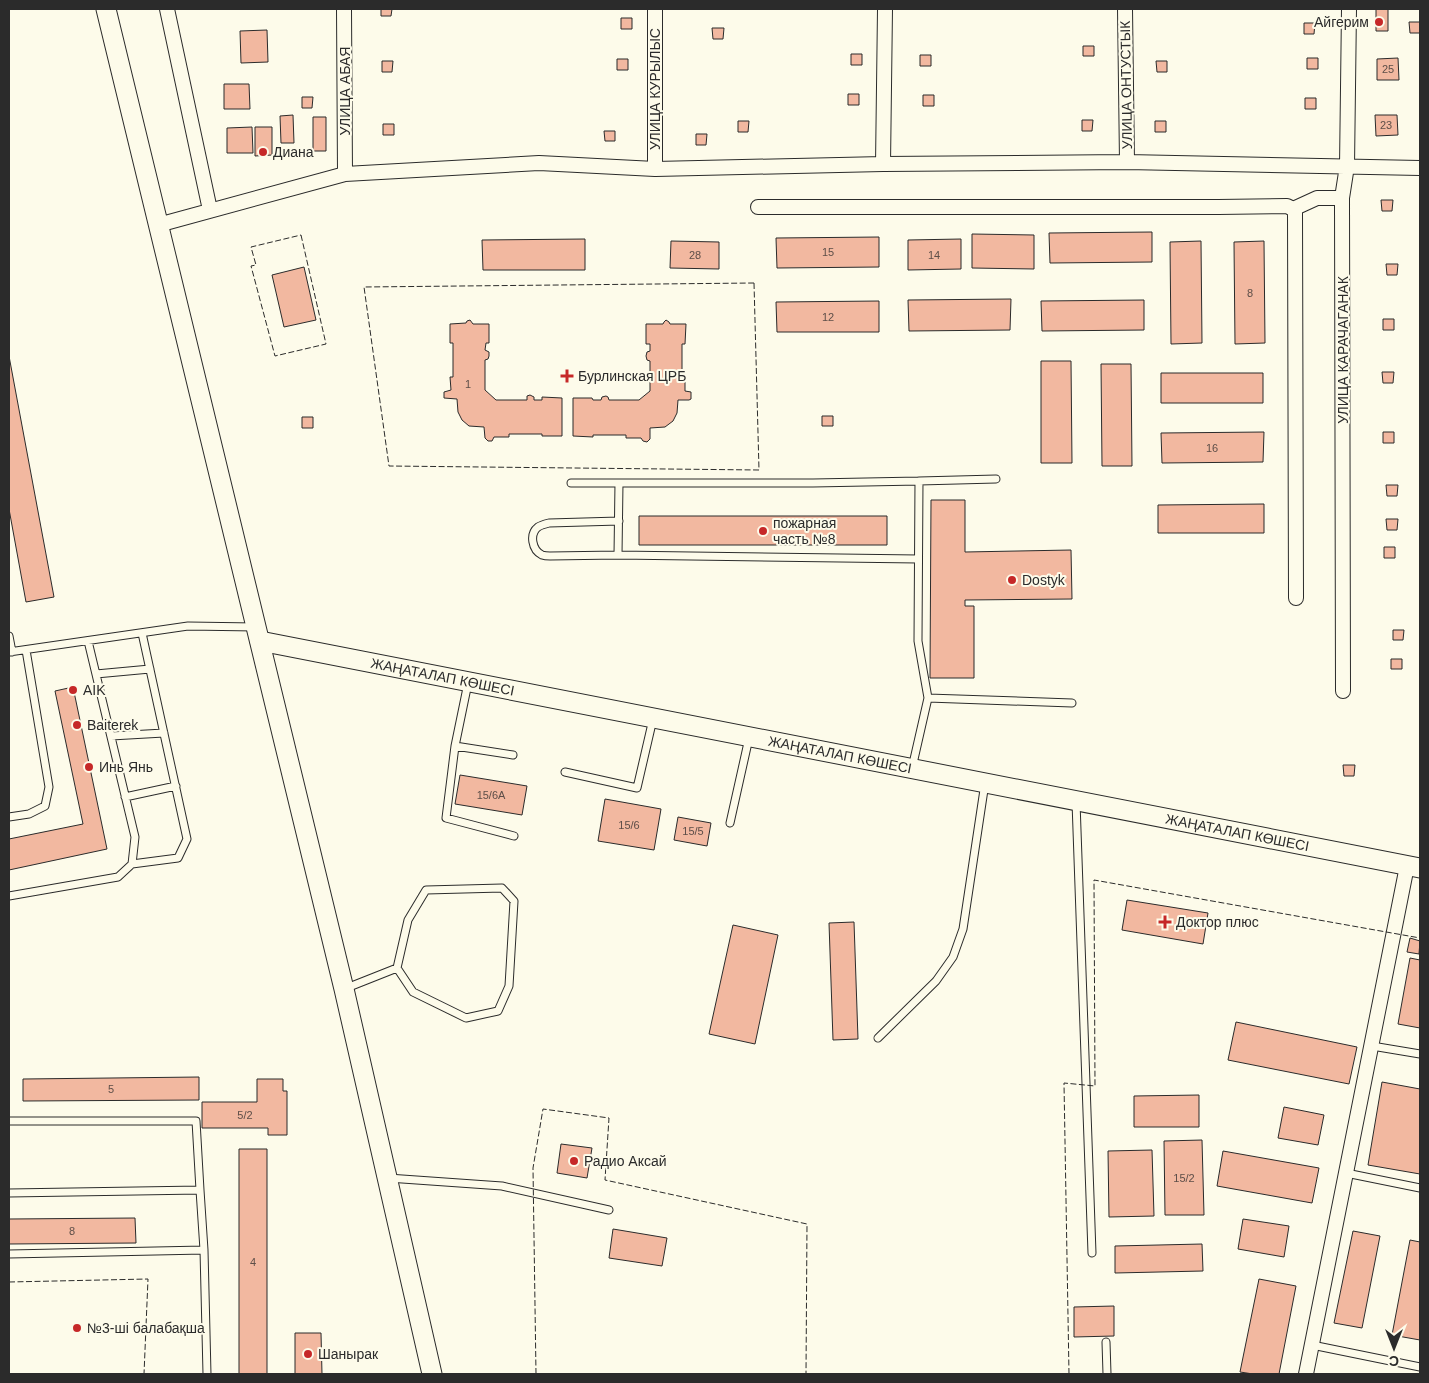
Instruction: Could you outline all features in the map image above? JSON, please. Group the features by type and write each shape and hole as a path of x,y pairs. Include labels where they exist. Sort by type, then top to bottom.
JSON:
{"main road":[{"path":"106,9 344,989 432,1374"},
{"name":"ЖАҢАТАЛАП КӨШЕСІ","path":"258,634 468,682 1414,867"}],"street":[{"path":"167,9 210,210"},
{"name":"УЛИЦА АБАЯ","path":"344,9 345,174"},
{"name":"УЛИЦА КУРЫЛЫС","path":"655,9 655,169"},
{"path":"883,164 884,9"},
{"name":"УЛИЦА ОНТУСТЫК","path":"1125,9 1127,162"},
{"name":"УЛИЦА КАРАЧАГАНАК","path":"1343,691 1342,198 1348,166 1348,9"},
{"path":"158,225 345,174 539,163 655,169 883,164 1127,162 1420,168"},
{"path":"758,207 1287,206 1294,209 1317,198 1342,198"},
{"path":"1294,209 1296,598"},
{"path":"1306,1374 1372,1046 1414,867"}],"lane":[{"path":"571,483 996,479"},
{"path":"912,768 928,698 918,641 920,481"},
{"path":"618,555 619,483"},
{"path":"618,521 549,523 540,526 533,532 532,540 541,555 550,556 618,555 918,559"},
{"path":"9,636 10,652 188,626 258,634"},
{"path":"9,896 118,877 132,864 178,858 187,839 142,633"},
{"path":"88,641 135,837 132,864"},
{"path":"9,817 29,814 45,806 49,787 26,650"},
{"path":"96,674 150,669"},
{"path":"468,682 455,746 446,818 514,836"},
{"path":"928,698 1072,703"},
{"path":"565,772 636,788 653,718"},
{"path":"111,736 164,733"},
{"path":"730,823 749,738"},
{"path":"455,746 513,755"},
{"path":"878,1038 936,981 953,957 963,929 985,783"},
{"path":"126,797 176,786"},
{"path":"1076,801 1092,1253"},
{"path":"502,888 514,901 508,986 498,1011 466,1018 413,992 396,968 408,920 426,890 502,888"},
{"path":"344,989 396,968"},
{"path":"1372,1046 1420,1054"},
{"path":"9,1121 196,1121 204,1250 207,1374"},
{"path":"1346,1173 1420,1188"},
{"path":"387,1178 502,1186 610,1210"},
{"path":"9,1193 200,1190"},
{"path":"9,1254 204,1250"},
{"path":"1106,1342 1106,1374"},
{"path":"1312,1345 1420,1368"}],"building":[{"path":"381,9 392,9 391,16 381,16"},
{"path":"1376,9 1388,9 1388,31 1376,31"},
{"path":"621,18 632,18 632,29 621,29"},
{"path":"1409,22 1420,22 1420,33 1410,33"},
{"path":"1304,23 1315,23 1314,34 1304,34"},
{"path":"712,28 724,28 723,39 713,39"},
{"path":"267,30 268,62 241,63 240,31"},
{"path":"1083,46 1094,46 1094,56 1083,56"},
{"path":"851,54 862,54 862,65 851,65"},
{"path":"920,55 931,55 931,66 920,66"},
{"path":"1307,58 1318,58 1318,69 1307,69"},
{"path":"1398,58 1399,80 1377,80 1377,59"},
{"path":"617,59 628,59 628,70 617,70"},
{"path":"382,61 393,61 392,72 382,72"},
{"path":"1156,61 1167,61 1167,72 1157,72"},
{"path":"224,84 249,84 250,109 224,109"},
{"path":"848,94 859,94 859,105 848,105"},
{"path":"923,95 934,95 934,106 923,106"},
{"path":"302,97 313,97 312,108 302,108"},
{"path":"1305,98 1316,98 1316,109 1305,109"},
{"path":"293,115 294,143 281,143 280,116"},
{"path":"1375,115 1397,115 1398,135 1376,136"},
{"path":"313,117 326,117 326,151 313,151"},
{"path":"1082,120 1093,120 1092,131 1082,131"},
{"path":"738,121 749,121 748,132 738,132"},
{"path":"1155,121 1166,121 1166,132 1155,132"},
{"path":"383,124 394,124 394,135 383,135"},
{"path":"252,127 253,153 227,153 227,128"},
{"path":"255,127 272,127 272,155 255,156"},
{"path":"604,131 615,131 615,141 605,141"},
{"path":"696,134 707,134 706,145 696,145"},
{"path":"1381,200 1393,200 1392,211 1382,211"},
{"path":"1152,232 1152,262 1050,263 1049,233"},
{"path":"972,234 1034,235 1034,269 972,268"},
{"path":"879,237 879,267 777,268 776,238"},
{"path":"585,239 585,270 483,270 482,240"},
{"path":"961,239 961,269 908,270 908,240"},
{"path":"671,241 719,242 719,269 670,268"},
{"path":"1201,241 1202,343 1171,344 1170,242"},
{"path":"1264,241 1265,343 1235,344 1234,242"},
{"path":"1386,264 1398,264 1397,275 1387,275"},
{"path":"304,267 316,320 284,327 272,275"},
{"path":"1011,299 1010,330 909,331 908,300"},
{"path":"1144,300 1144,330 1042,331 1041,301"},
{"path":"879,301 879,332 777,332 776,302"},
{"path":"1383,319 1394,319 1394,330 1383,330"},
{"path":"470,320 473,324 489,324 489,343 486,343 485,350 489,352 489,356 485,360 485,390 496,400 527,400 527,396 530,395 534,397 534,400 542,400 542,397 562,398 562,436 509,434 509,437 494,437 492,441 488,441 485,438 484,427 469,426 462,420 458,412 457,399 444,398 444,392 451,390 450,377 453,377 453,343 450,343 450,324 466,323"},
{"path":"666,320 670,324 686,324 685,344 682,344 682,378 685,378 685,391 691,392 691,399 678,400 677,413 673,421 665,427 650,428 650,439 647,442 641,438 626,438 626,435 573,436 573,398 601,400 602,397 606,396 609,400 639,400 650,391 650,361 647,360 646,356 647,352 650,351 650,344 646,344 646,324 663,324"},
{"path":"9,356 54,597 26,602 9,509"},
{"path":"1041,361 1071,361 1072,463 1041,463"},
{"path":"1101,364 1131,364 1132,466 1102,466"},
{"path":"1382,372 1394,372 1393,383 1383,383"},
{"path":"1161,373 1263,373 1263,403 1161,403"},
{"path":"822,416 833,416 833,426 822,426"},
{"path":"302,417 313,417 313,428 302,428"},
{"path":"1264,432 1263,462 1162,463 1161,433"},
{"path":"1383,432 1394,432 1394,443 1383,443"},
{"path":"1386,485 1398,485 1397,496 1387,496"},
{"path":"931,500 965,500 965,552 1071,550 1072,599 965,600 965,606 974,606 974,678 930,678"},
{"path":"1264,504 1264,533 1158,533 1158,505"},
{"name":"пожарная часть №8","path":"639,516 887,516 887,545 639,545"},
{"path":"1386,519 1398,519 1397,530 1387,530"},
{"path":"1384,547 1395,547 1395,558 1384,558"},
{"path":"1393,630 1404,630 1403,640 1393,640"},
{"path":"1391,659 1402,659 1402,669 1391,669"},
{"path":"73,687 107,849 9,870 9,839 83,824 55,691"},
{"path":"1343,765 1355,765 1354,776 1344,776"},
{"path":"460,775 527,786 522,815 455,804"},
{"path":"605,799 661,809 654,850 598,841"},
{"path":"678,817 711,823 707,846 674,840"},
{"name":"Доктор плюс","path":"1127,900 1208,913 1203,944 1122,930"},
{"path":"854,922 858,1039 833,1040 829,923"},
{"path":"733,925 778,935 755,1044 709,1034"},
{"path":"1410,938 1420,941 1419,954 1407,952"},
{"path":"1410,958 1420,960 1420,1028 1398,1024"},
{"path":"1236,1022 1357,1047 1349,1084 1228,1060"},
{"path":"199,1077 199,1100 23,1101 23,1079"},
{"path":"257,1079 283,1079 283,1091 287,1091 287,1135 268,1135 268,1128 202,1128 202,1102 257,1102"},
{"path":"1382,1082 1420,1089 1420,1174 1368,1165"},
{"path":"1199,1095 1199,1127 1134,1127 1134,1096"},
{"path":"1284,1107 1324,1115 1318,1145 1278,1138"},
{"path":"1202,1140 1204,1215 1165,1215 1164,1141"},
{"name":"Радио Аксай","path":"561,1144 592,1148 587,1178 557,1173"},
{"path":"239,1149 267,1149 267,1374 239,1374"},
{"path":"1152,1150 1154,1216 1109,1217 1108,1151"},
{"path":"1223,1151 1319,1168 1312,1203 1217,1186"},
{"path":"135,1218 136,1243 9,1244 9,1219"},
{"path":"1243,1219 1289,1226 1284,1257 1238,1249"},
{"path":"613,1229 667,1238 662,1266 609,1258"},
{"path":"1353,1231 1380,1236 1362,1328 1334,1323"},
{"path":"1410,1240 1420,1242 1420,1340 1392,1335"},
{"path":"1202,1244 1203,1271 1115,1273 1115,1246"},
{"path":"1259,1279 1296,1286 1279,1374 1240,1372"},
{"path":"1114,1306 1114,1336 1074,1337 1074,1307"},
{"name":"Шанырак","path":"295,1333 321,1333 322,1374 295,1374"}],"fence":[{"path":"301,235 326,344 275,356 251,266 256,265 251,247 301,235"},
{"path":"754,283 759,470 389,466 364,287 754,283"},
{"path":"1069,1374 1064,1083 1095,1086 1094,880 1420,938"},
{"path":"536,1374 533,1168 543,1109 609,1118 605,1180 807,1224 806,1374"},
{"path":"9,1282 148,1279 144,1374"}],"place":[{"name":"Айгерим","path":"1379,22"},
{"name":"Диана","path":"263,152"},
{"name":"Бурлинская ЦРБ","path":"567,376"},
{"name":"пожарная часть №8","path":"763,531"},
{"name":"Dostyk","path":"1012,580"},
{"name":"AIK","path":"73,690"},
{"name":"Baiterek","path":"77,725"},
{"name":"Инь Янь","path":"89,767"},
{"name":"Доктор плюс","path":"1165,922"},
{"name":"Радио Аксай","path":"574,1161"},
{"name":"№3-ші балабақша","path":"77,1328"},
{"name":"Шанырак","path":"308,1354"}]}
